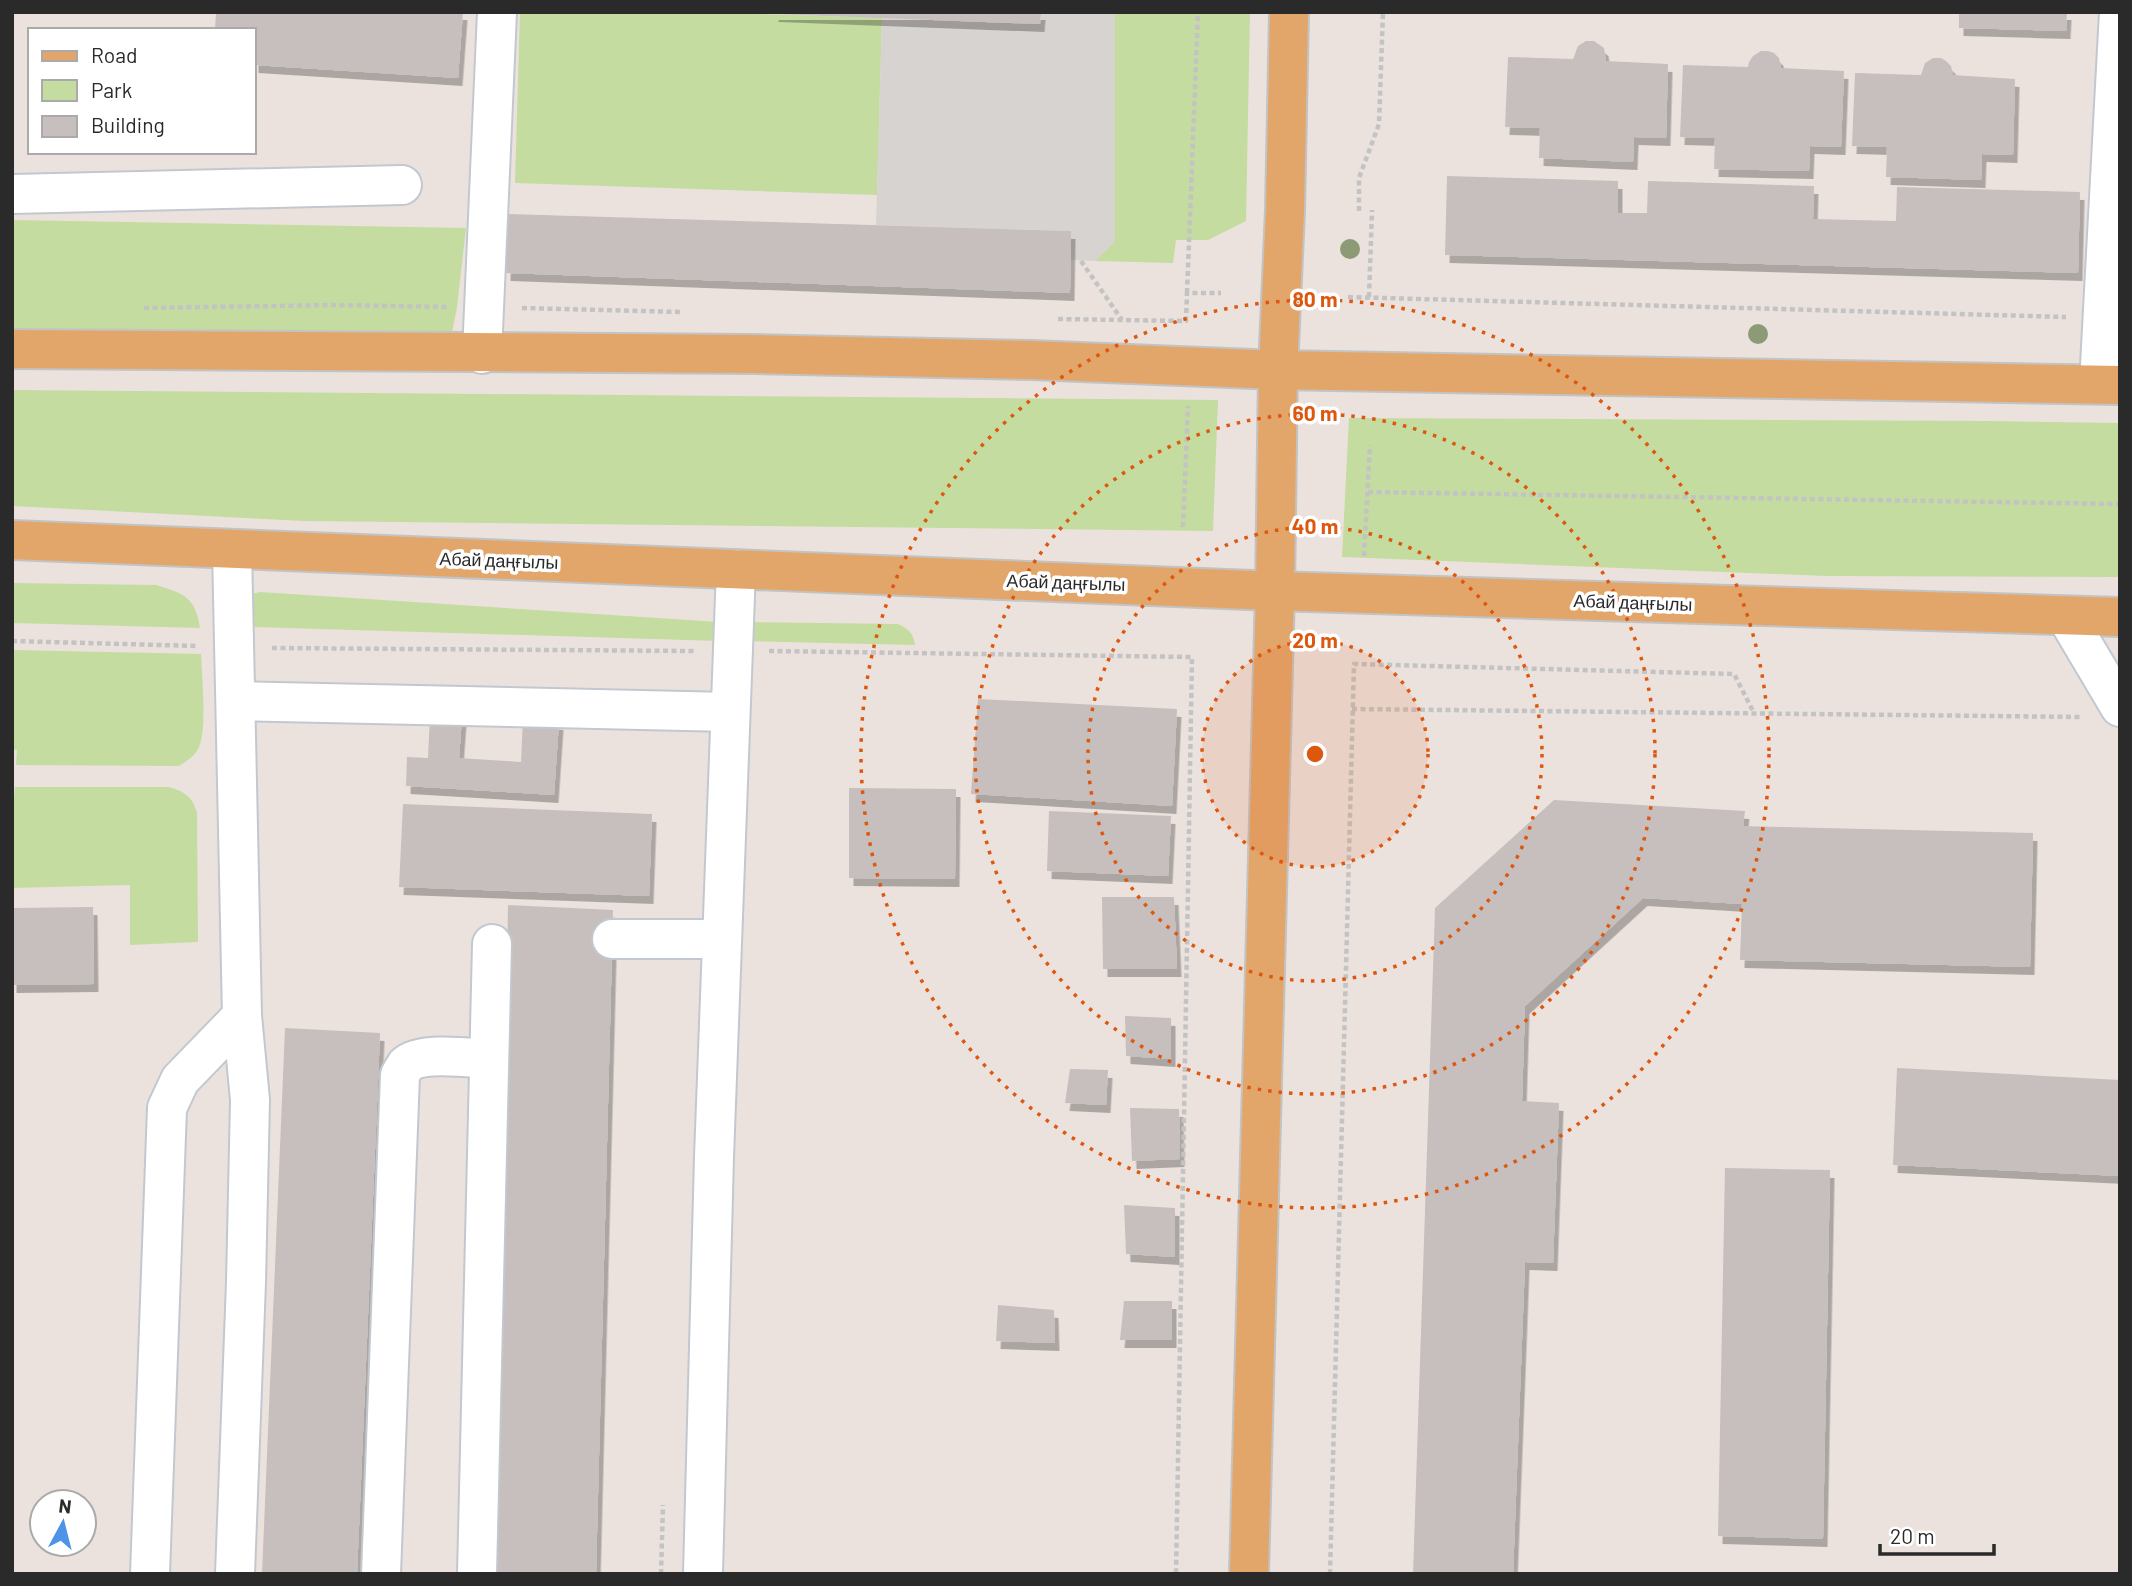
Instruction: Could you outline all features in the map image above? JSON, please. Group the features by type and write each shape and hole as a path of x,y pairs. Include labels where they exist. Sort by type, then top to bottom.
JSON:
{"main road":[{"path":"1249,1574 1289,12"},
{"path":"12,349 768,354 1031,360 1278,370 2110,384"},
{"name":"Абай даңғылы","path":"12,540 1275,591 2120,617"}],"street":[{"path":"482,354 497,12"},
{"path":"2110,384 2103,318 2119,12"},
{"path":"12,194 402,185"},
{"path":"232,549 242,1016 250,1100 235,1574"},
{"path":"702,1574 721,939 736,569"},
{"path":"2066,616 2106,712"},
{"path":"236,701 730,712"},
{"path":"612,939 721,939"},
{"path":"477,1574 492,944"},
{"path":"150,1574 167,1108 180,1080 242,1016"},
{"path":"381,1574 400,1074 407,1065 417,1059 489,1059"}],"path":[{"path":"1053,319 1186,321 1198,12"},
{"path":"1359,211 1359,178 1379,124 1383,12"},
{"path":"1368,298 1372,210"},
{"path":"1081,261 1123,321"},
{"path":"1187,293 1222,293"},
{"path":"1348,297 2103,318"},
{"path":"134,308 336,305 694,312"},
{"path":"1183,527 1188,405"},
{"path":"1364,559 1370,445"},
{"path":"1368,492 2120,503"},
{"path":"12,641 235,648 1192,657 1176,1574"},
{"path":"1330,1574 1354,664 1734,674 1754,713"},
{"path":"1352,709 1754,713 2106,712"}],"green space":[{"path":"520,12 707,12 882,18 877,195 515,183"},
{"path":"1115,12 1250,12 1246,221 1208,240 1176,240 1173,263 1095,261 1115,241"},
{"path":"12,220 466,228 451,338 12,340"},
{"path":"12,390 1218,400 1213,531 305,521 12,506"},
{"path":"1349,418 2120,423 2120,577 1827,576 1342,557"},
{"path":"12,583 156,585 187,598 195,609 200,628 12,623"},
{"path":"260,592 719,622 719,641 223,626 247,595"},
{"path":"744,622 898,624 910,632 915,645 743,641"},
{"path":"12,650 201,654 203,715 199,747 179,766 16,765 17,750 12,749"},
{"path":"15,787 168,787 187,796 197,813 198,942 130,945 130,885 12,888 12,797"}],"shaded area":[{"path":"1041,12 1115,12 1115,241 1095,261 1071,260 1070,231 876,225 882,18 1040,24"}],"building":[{"path":"216,12 463,12 458,78 256,65 256,28 215,28"},
{"path":"774,12 1041,12 1040,24"},
{"path":"1959,12 2067,12 2066,31 1959,28"},
{"path":"1586,41 1594,41 1604,48 1606,61 1668,64 1666,138 1634,137 1633,162 1539,158 1540,128 1505,127 1508,57 1573,59 1578,46"},
{"path":"1761,51 1774,53 1779,58 1781,68 1844,71 1841,147 1810,146 1809,171 1714,169 1715,138 1680,137 1683,65 1748,67 1753,56"},
{"path":"1933,58 1946,61 1951,66 1953,75 2015,79 2013,155 1982,154 1981,180 1886,177 1887,147 1852,146 1855,73 1921,75 1925,63"},
{"path":"1447,176 1618,181 1618,213 1647,213 1648,181 1814,186 1813,219 1896,221 1897,187 2080,192 2078,273 1445,255"},
{"path":"508,214 1071,231 1070,293 506,273"},
{"path":"978,699 1177,709 1172,806 971,794"},
{"path":"430,715 462,717 459,758 521,762 523,719 559,722 554,795 406,786 407,757 428,758"},
{"path":"849,788 956,789 955,879 849,878"},
{"path":"1554,800 1745,811 1743,826 2033,833 2030,967 1740,960 1742,904 1643,898 1525,1006 1522,1101 1559,1103 1553,1263 1525,1262 1513,1574 1413,1574 1435,908"},
{"path":"403,804 652,814 649,896 399,887"},
{"path":"1049,811 1171,816 1168,876 1047,871"},
{"path":"1102,897 1174,897 1177,969 1103,969"},
{"path":"508,905 613,910 596,1574 496,1574"},
{"path":"93,907 94,984 12,985 12,908"},
{"path":"1125,1016 1171,1018 1171,1059 1126,1056"},
{"path":"285,1028 380,1033 357,1574 262,1574"},
{"path":"1897,1068 2120,1080 2120,1176 1893,1165"},
{"path":"1070,1069 1108,1070 1106,1105 1065,1103"},
{"path":"1130,1108 1179,1109 1180,1159 1132,1161"},
{"path":"1725,1168 1830,1170 1823,1539 1718,1536"},
{"path":"1124,1205 1175,1208 1175,1257 1126,1254"},
{"path":"1124,1301 1172,1301 1172,1340 1120,1340"},
{"path":"998,1305 1054,1310 1055,1343 996,1341"}]}
